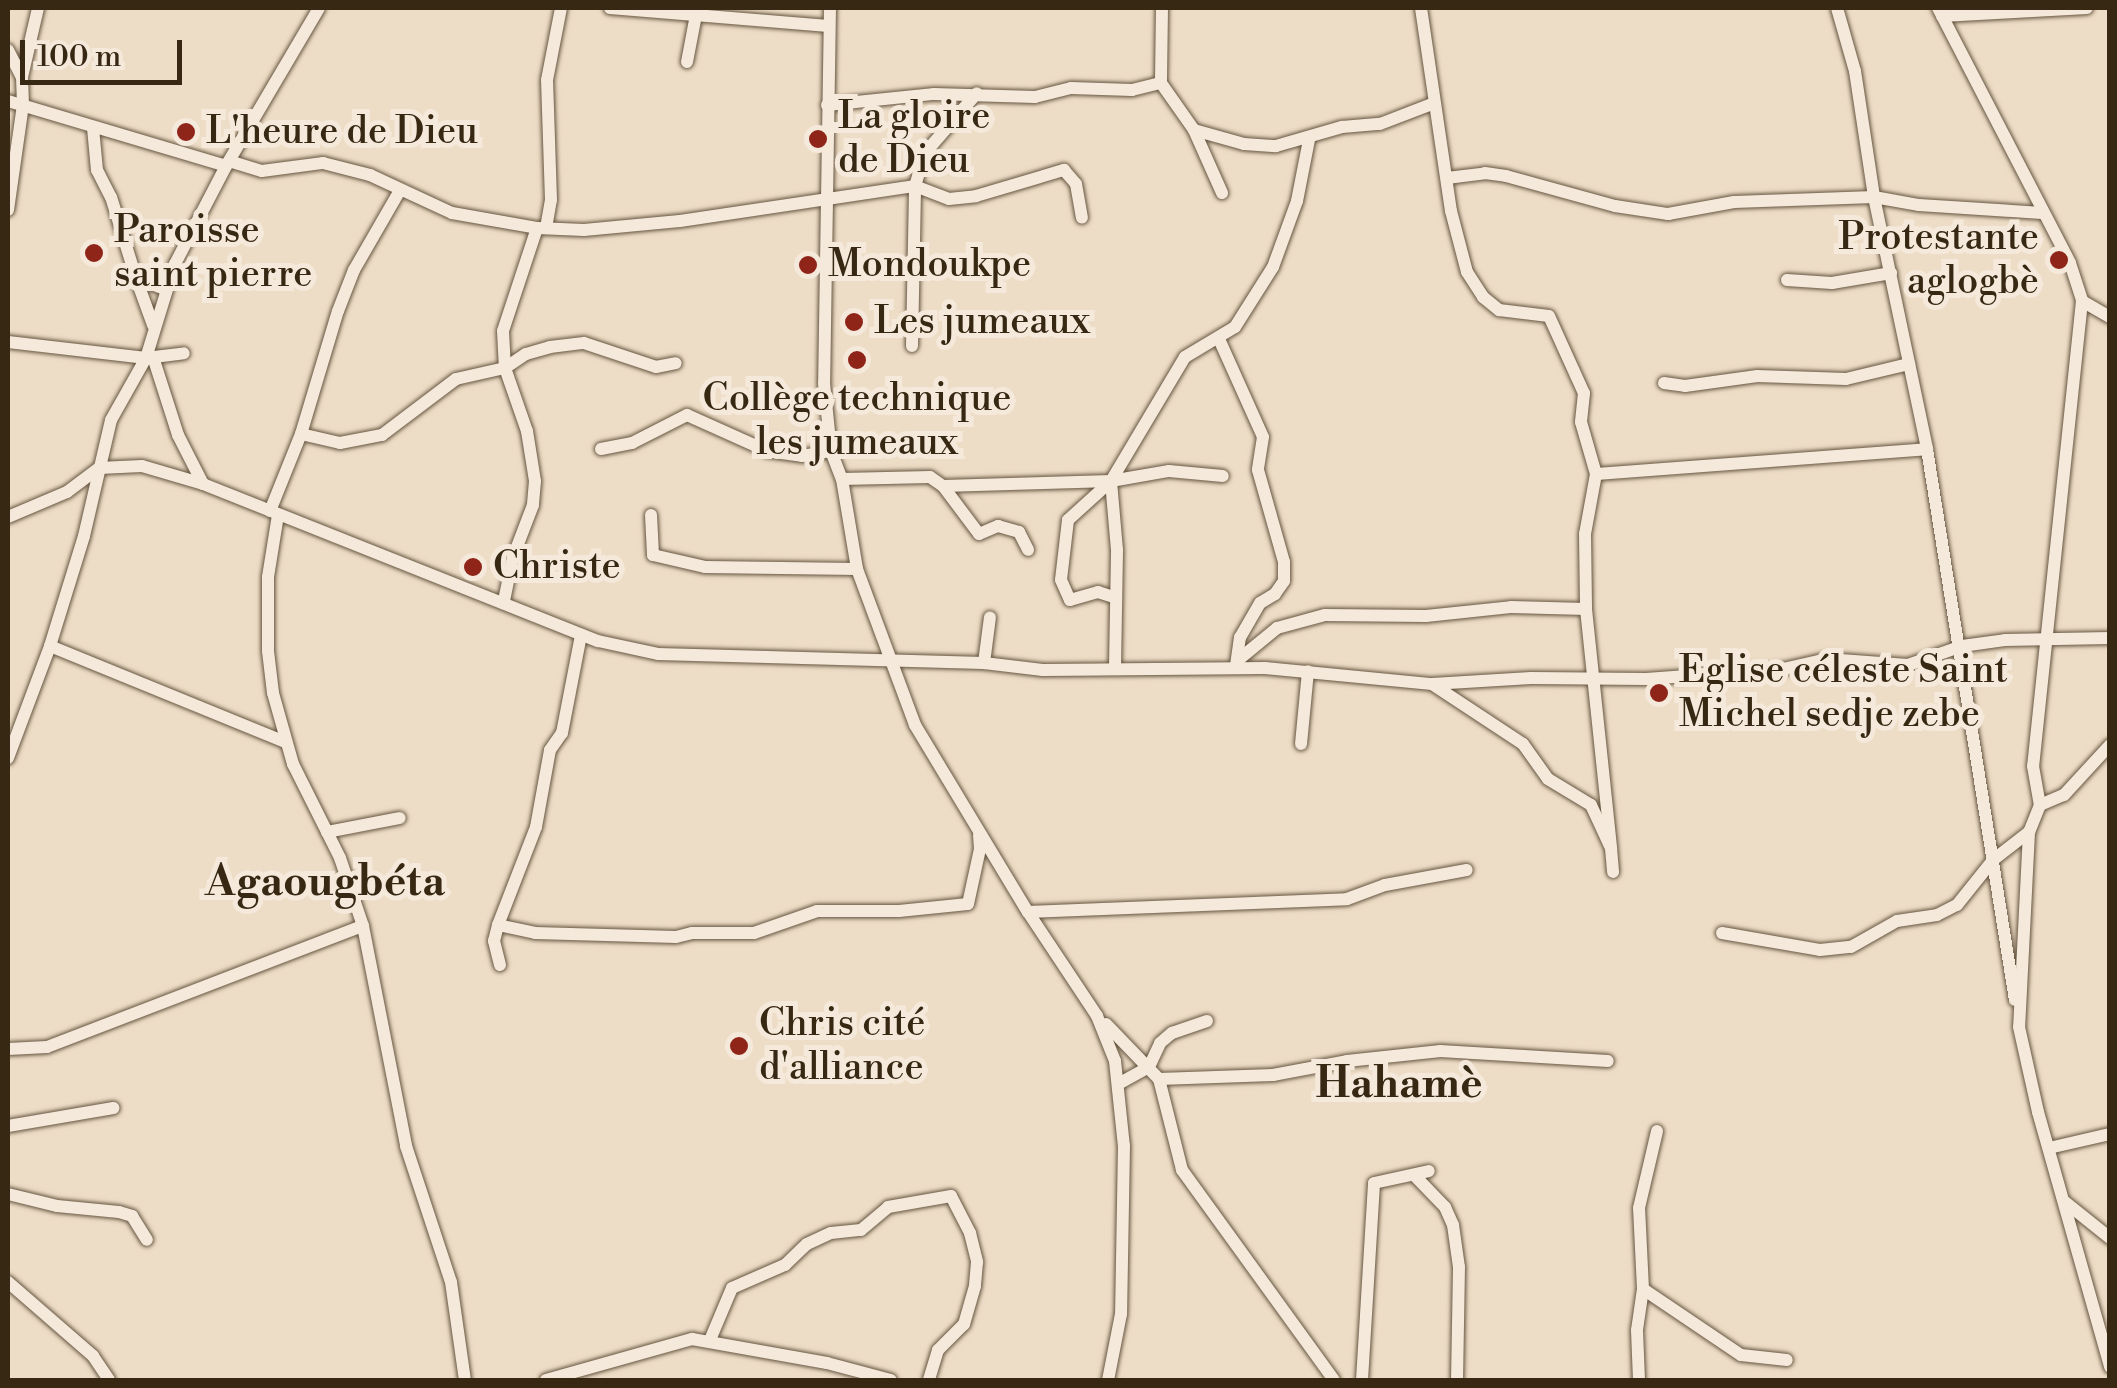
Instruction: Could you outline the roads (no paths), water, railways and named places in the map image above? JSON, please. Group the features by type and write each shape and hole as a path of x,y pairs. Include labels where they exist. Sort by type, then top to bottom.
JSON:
{"street":[{"path":"8,210 23,104 22,77 38,8"},
{"path":"8,758 50,646 84,536 98,468 117,407 149,357 153,325 165,290 228,164 319,8"},
{"path":"504,601 513,557 533,504 535,481 528,431 505,368 503,331 551,200 547,80 560,8"},
{"path":"610,8 828,26"},
{"path":"830,8 824,382 831,451 842,478 858,570 889,660 915,725 1028,912 1098,1016 1159,1078 1182,1170 1334,1380"},
{"path":"1162,8 1161,83 1194,130 1222,194"},
{"path":"1420,8 1432,104 1460,249 1474,287 1500,310 1551,319 1580,379 1584,403 1581,422 1596,474 1585,534 1586,609 1613,872"},
{"path":"1837,8 1855,71 1874,196 1927,449 1962,646 2019,1028 2063,1200 2103,1319 2110,1367"},
{"path":"2019,1028 2029,832 2040,805 2033,766 2082,301 2070,263 1940,12 2087,8"},
{"path":"687,62 696,15"},
{"path":"8,50 22,77"},
{"path":"828,105 976,93 1035,97 1072,88 1132,90 1161,83"},
{"path":"912,346 915,186 925,153 976,93"},
{"path":"8,102 228,164 262,170 323,163 370,175 452,213 542,228 584,230 680,221 915,186 949,198 976,196 1064,170 1076,184 1082,217"},
{"path":"1194,130 1244,144 1276,146 1342,128 1380,124 1432,104"},
{"path":"93,128 97,170 111,198 153,325"},
{"path":"1116,598 1098,592 1070,600 1061,580 1068,520 1111,481 1185,357 1219,339 1243,317 1282,251 1309,140"},
{"path":"1447,178 1506,176 1615,206 1668,214 1734,202 1874,196 1919,205 2042,214"},
{"path":"400,192 343,297 274,512 268,577 268,651 286,742 327,832 363,926 406,1146 451,1282 465,1380"},
{"path":"1787,280 1832,283 1891,273"},
{"path":"136,278 165,290"},
{"path":"2082,301 2110,317"},
{"path":"1219,339 1262,437 1258,470 1284,562 1284,581 1275,594 1260,603 1240,637 1236,664"},
{"path":"8,342 149,357 184,353"},
{"path":"301,434 340,443 382,435 456,379 505,368 526,354 584,343 656,367 676,363"},
{"path":"149,357 178,435 204,484"},
{"path":"1664,383 1685,386 1758,376 1846,379 1909,364"},
{"path":"602,449 632,443 687,415 743,444 767,450 802,456 831,451"},
{"path":"1596,474 1927,449"},
{"path":"8,517 67,492 98,468 116,464 142,466 204,484 581,635 658,654 889,660 1042,670 1236,664 1432,684 1754,671 1827,659 1908,665 1962,646 2049,636 2110,638"},
{"path":"942,486 1111,481 1169,471 1224,476"},
{"path":"842,478 930,477 942,486 979,534 998,526 1019,532 1028,550"},
{"path":"1111,481 1115,667"},
{"path":"651,515 653,554 667,558 705,567 858,570"},
{"path":"1236,664 1277,628 1325,615 1426,616 1511,607 1586,609"},
{"path":"984,664 990,617"},
{"path":"500,965 494,941 536,827 550,750 562,733 581,635"},
{"path":"50,646 286,742"},
{"path":"1301,744 1308,672"},
{"path":"1432,684 1523,744 1548,779 1591,806 1611,848"},
{"path":"2040,805 2064,794 2110,745"},
{"path":"327,832 400,818"},
{"path":"498,925 535,933 676,937 692,932 754,933 817,911 899,911 968,904 980,849 978,828"},
{"path":"1722,933 1820,950 1850,947 1897,921 1948,911 1993,860 2029,832"},
{"path":"1028,912 1347,899 1385,885 1467,870"},
{"path":"8,1049 47,1047 363,926"},
{"path":"1098,1016 1120,1083 1124,1146 1121,1314 1108,1380"},
{"path":"1120,1083 1148,1067 1160,1043 1172,1033 1207,1021"},
{"path":"1159,1078 1273,1074 1347,1060 1440,1052 1608,1061"},
{"path":"8,1126 113,1108"},
{"path":"1639,1380 1637,1330 1644,1288 1639,1208 1657,1131"},
{"path":"2049,1148 2110,1134"},
{"path":"1362,1380 1374,1183 1429,1171"},
{"path":"1414,1175 1445,1207 1453,1225 1460,1267 1457,1380"},
{"path":"8,1194 57,1206 132,1216 147,1240"},
{"path":"710,1340 721,1305 732,1288 784,1265 807,1244 831,1233 861,1230 888,1207 951,1196 970,1233 976,1286 964,1324 938,1350 929,1380"},
{"path":"2063,1200 2110,1238"},
{"path":"8,1282 93,1356 108,1380"},
{"path":"1644,1288 1724,1347 1749,1358 1786,1360"},
{"path":"546,1380 668,1344 710,1340 892,1380"}],"place":[{"name":"L'heure de Dieu","path":"186,132"},
{"name":"La gloire de Dieu","path":"818,139"},
{"name":"Paroisse saint pierre","path":"94,253"},
{"name":"Protestante aglogbè","path":"2059,260"},
{"name":"Mondoukpe","path":"808,265"},
{"name":"Les jumeaux","path":"854,322"},
{"name":"Collège technique les jumeaux","path":"857,360"},
{"name":"Christe","path":"473,567"},
{"name":"Eglise céleste Saint Michel sedje zebe","path":"1659,693"},
{"name":"Chris cité d'alliance","path":"739,1046"}],"district":[{"name":"Agaougbéta","path":"325,883"},
{"name":"Hahamè","path":"1399,1085"}]}
